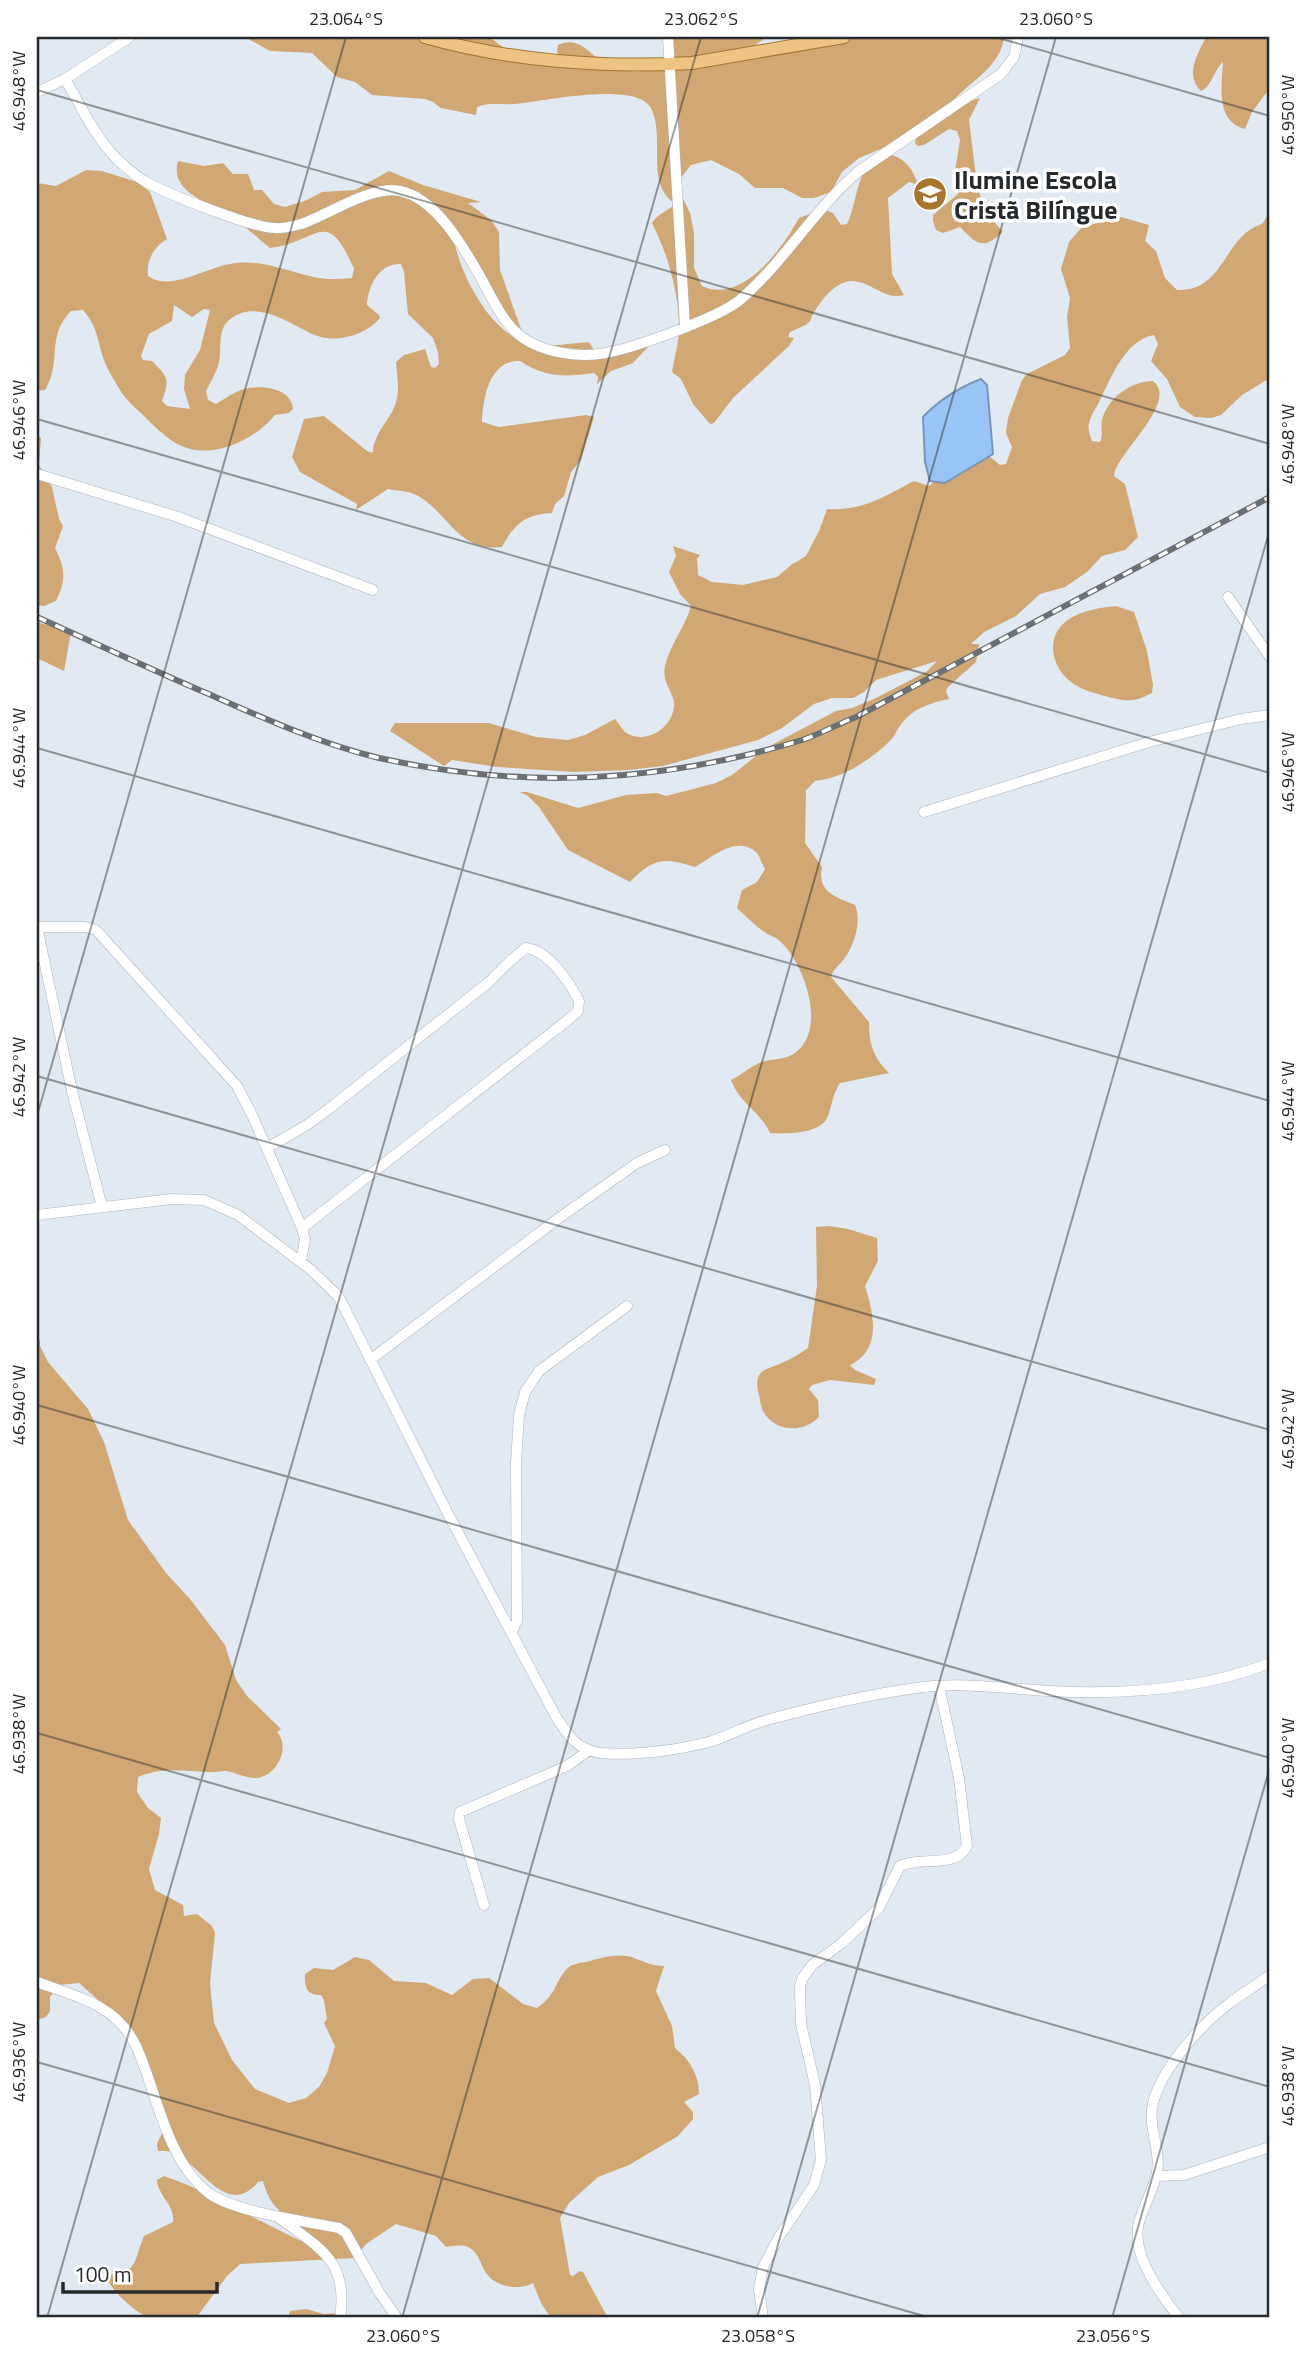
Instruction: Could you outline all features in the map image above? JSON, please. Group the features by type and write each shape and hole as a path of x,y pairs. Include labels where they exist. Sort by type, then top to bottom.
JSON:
{"main road":[{"path":"425,37 561,62 670,65 844,37"}],"street":[{"path":"37,92 65,79 130,37"},
{"path":"668,37 685,327"},
{"path":"65,79 105,146 145,182 231,216 273,229 302,223 370,195 389,190 402,191 415,197 437,214 452,231 514,331 540,346 576,354 601,354 685,327 723,311 738,301 765,277 808,221 859,171 1001,75 1014,57 1018,37"},
{"path":"37,474 175,516 373,590"},
{"path":"1228,597 1270,657"},
{"path":"924,811 1149,743 1241,719 1270,715"},
{"path":"102,1207 72,1091 37,927 85,926 96,930 237,1086 302,1228 305,1240 301,1262"},
{"path":"267,1148 330,1108 479,990 526,948 536,950 550,961 579,1001 578,1010 569,1019 302,1228"},
{"path":"370,1360 559,1218 637,1163 665,1150"},
{"path":"37,1215 172,1199 204,1200 238,1215 301,1262 338,1296 511,1633 565,1732 578,1746 588,1751 637,1751 697,1744 803,1711 939,1686 1112,1692 1203,1684 1270,1663"},
{"path":"511,1633 517,1621 516,1463 521,1403 528,1385 539,1371 627,1306"},
{"path":"763,2318 759,2289 763,2267 779,2237 814,2185 821,2160 815,2085 801,2024 802,1979 812,1965 842,1943 878,1909 901,1866 915,1861 952,1858 963,1853 967,1846 959,1778 939,1686"},
{"path":"484,1905 459,1819 460,1812 577,1762 588,1751"},
{"path":"1179,2318 1156,2283 1143,2258 1138,2241 1139,2221 1157,2176 1158,2159 1152,2112 1154,2096 1166,2073 1214,2016 1270,1975"},
{"path":"37,1982 103,2009 127,2030 137,2046 176,2150 200,2184 211,2194 233,2204 339,2228 346,2233 397,2318"},
{"path":"1157,2176 1184,2175 1270,2147"},
{"path":"275,2214 333,2262 341,2285 340,2318"}],"shaded area":[{"path":"245,37 489,37 517,57 560,57 557,52 558,45 570,42 582,46 605,64 626,71 638,71 650,70 668,59 673,37 767,37 749,49 837,37 1004,37 996,58 989,67 948,107 980,98 969,120 977,185 986,213 1003,232 990,242 980,243 960,227 943,233 936,230 933,215 958,194 954,178 960,140 957,131 949,129 918,146 916,139 928,126 916,127 881,149 859,158 842,172 831,192 814,198 802,198 783,188 755,188 739,174 711,160 691,165 676,184 690,213 694,233 694,268 702,286 717,290 732,288 759,271 799,218 823,209 833,213 841,225 847,224 863,174 891,155 904,161 917,181 915,184 909,182 888,198 892,274 904,295 884,293 859,282 840,284 822,301 808,323 790,332 788,337 794,338 789,346 733,398 714,423 710,424 693,404 681,379 672,372 679,334 677,301 668,261 652,223 675,204 660,184 655,120 651,108 642,100 627,95 587,95 486,105 477,107 476,115 441,108 425,99 372,95 355,82 337,77 312,53 270,51"},
{"path":"1206,37 1270,37 1270,88 1252,112 1245,129 1229,119 1222,102 1223,62 1205,89 1201,91 1193,78 1196,57"},
{"path":"178,161 204,166 223,163 233,174 248,174 254,190 262,190 274,204 285,207 322,192 355,190 389,171 423,185 481,202 468,203 491,220 499,232 500,270 521,329 514,326 454,238 471,287 481,304 506,331 535,345 589,342 595,352 648,347 633,363 611,371 597,384 598,377 594,373 556,375 538,371 520,361 501,367 490,382 482,422 499,427 586,415 594,417 581,460 571,472 564,496 555,504 552,513 528,518 516,526 502,547 487,547 465,538 430,505 409,492 388,489 356,510 357,504 300,472 292,457 304,419 324,416 373,453 376,439 396,402 396,362 404,355 425,349 431,367 435,368 439,364 433,338 408,314 401,264 387,267 372,283 367,305 380,318 367,329 350,336 323,338 262,312 250,311 229,320 221,336 218,366 206,391 208,400 216,404 241,390 256,387 281,392 287,396 293,409 289,413 275,415 255,434 229,446 215,450 187,448 174,442 155,427 122,393 112,377 94,328 83,310 71,311 63,321 58,331 50,379 45,390 37,391 37,183 56,186 86,170 102,171 137,182 150,192 167,239 155,250 148,265 148,276 157,280 188,278 220,266 241,263 262,264 319,278 352,278 354,269 344,249 328,232 320,232 270,248 232,217 184,188 177,171","holes":["174,305 192,317 204,309 210,310 200,350 185,375 184,389 190,409 167,406 162,401 167,383 164,375 152,361 143,360 141,356 149,334 172,321"]},
{"path":"1270,212 1270,378 1242,395 1221,415 1211,418 1195,417 1180,407 1167,379 1151,361 1158,344 1154,335 1135,344 1114,371 1092,415 1089,433 1092,441 1100,442 1105,412 1114,398 1136,384 1153,381 1159,390 1158,402 1153,414 1117,466 1114,476 1125,484 1138,537 1125,550 1102,556 1087,572 1065,587 1040,594 1016,616 984,632 971,644 979,644 976,662 948,687 946,691 949,699 917,710 902,723 890,741 873,755 845,772 815,781 806,790 805,843 822,867 822,882 825,888 834,896 855,905 858,918 848,954 831,977 869,1022 873,1050 889,1073 840,1083 828,1116 819,1126 803,1132 770,1133 739,1095 731,1080 759,1063 795,1053 805,1042 811,1013 804,980 789,951 737,908 742,890 757,882 765,869 757,853 750,848 734,846 695,867 675,862 660,862 646,868 630,882 568,850 539,807 520,792 578,808 626,795 657,793 666,796 716,783 732,775 766,748 836,711 876,698 926,672 937,661 876,680 853,698 832,698 814,704 782,728 758,740 663,766 574,772 497,767 452,760 444,766 390,731 395,723 489,723 536,737 568,740 585,735 615,719 625,732 633,736 656,733 672,715 674,702 665,678 665,666 691,606 680,594 669,572 676,556 673,546 700,555 697,559 698,575 712,582 743,585 777,577 806,556 827,509 862,505 914,481 929,486 951,466 989,456 1000,465 1006,464 1012,447 1006,433 1008,418 1022,380 1027,374 1065,355 1070,348 1067,317 1070,298 1061,269 1069,242 1082,227 1121,217 1149,225 1145,241 1156,251 1165,278 1177,290 1193,288 1205,282 1215,273 1239,240 1249,230 1262,224"},
{"path":"37,435 41,438 39,465 52,487 63,526 55,548 63,569 62,587 56,601 44,606 37,605"},
{"path":"1116,606 1134,612 1147,651 1152,693 1133,700 1101,695 1074,684 1058,668 1053,650 1056,633 1069,619 1086,611"},
{"path":"37,622 71,632 64,671 37,658"},
{"path":"829,1226 877,1238 878,1261 865,1286 873,1319 871,1341 860,1358 850,1365 876,1379 874,1385 830,1380 812,1385 809,1389 818,1400 819,1417 806,1426 782,1427 768,1418 763,1411 758,1379 763,1371 808,1348 817,1286 816,1227"},
{"path":"40,1339 40,1346 48,1362 88,1409 104,1442 128,1520 166,1573 225,1645 236,1680 247,1696 281,1729 277,1732 283,1745 280,1760 271,1772 264,1776 253,1778 225,1771 173,1770 138,1777 137,1792 148,1808 161,1818 149,1869 155,1890 183,1905 184,1916 197,1914 212,1926 215,1933 210,1983 214,2023 232,2060 255,2089 289,2103 306,2098 319,2087 327,2073 335,2046 324,2023 327,2019 324,2000 321,1995 312,1994 306,1987 305,1974 314,1968 333,1970 355,1957 369,1960 394,1981 426,1983 452,1995 473,1979 489,1978 523,2004 537,2008 548,1999 566,1970 575,1964 622,1956 664,1966 656,1991 672,2026 675,2048 689,2063 697,2080 699,2094 684,2102 693,2112 693,2119 678,2136 629,2165 598,2177 569,2203 560,2218 570,2275 583,2272 608,2318 551,2318 533,2283 522,2287 502,2285 487,2274 477,2256 468,2247 446,2247 436,2236 396,2224 366,2244 355,2258 240,2264 227,2276 196,2318 162,2319 145,2316 124,2300 107,2280 105,2274 124,2273 129,2270 144,2236 173,2222 171,2211 158,2186 157,2180 164,2176 188,2185 303,2242 306,2234 272,2202 263,2181 247,2192 236,2195 225,2193 185,2159 169,2151 158,2151 157,2144 162,2133 155,2091 121,2020 79,1983 59,1985 50,1997 50,2011 46,2017 37,2020 37,1342"},
{"path":"306,2309 324,2314 338,2313 337,2318 288,2318 290,2311"}],"water":[{"path":"981,379 987,385 993,454 945,483 930,481 925,462 923,417 950,395"}],"railway":[{"path":"37,617 273,722 336,746 379,758 486,775 539,778 644,773 749,754 822,732 856,717 1270,497"}],"place":[{"name":"Ilumine Escola Cristã Bilíngue","path":"930,194"}]}
